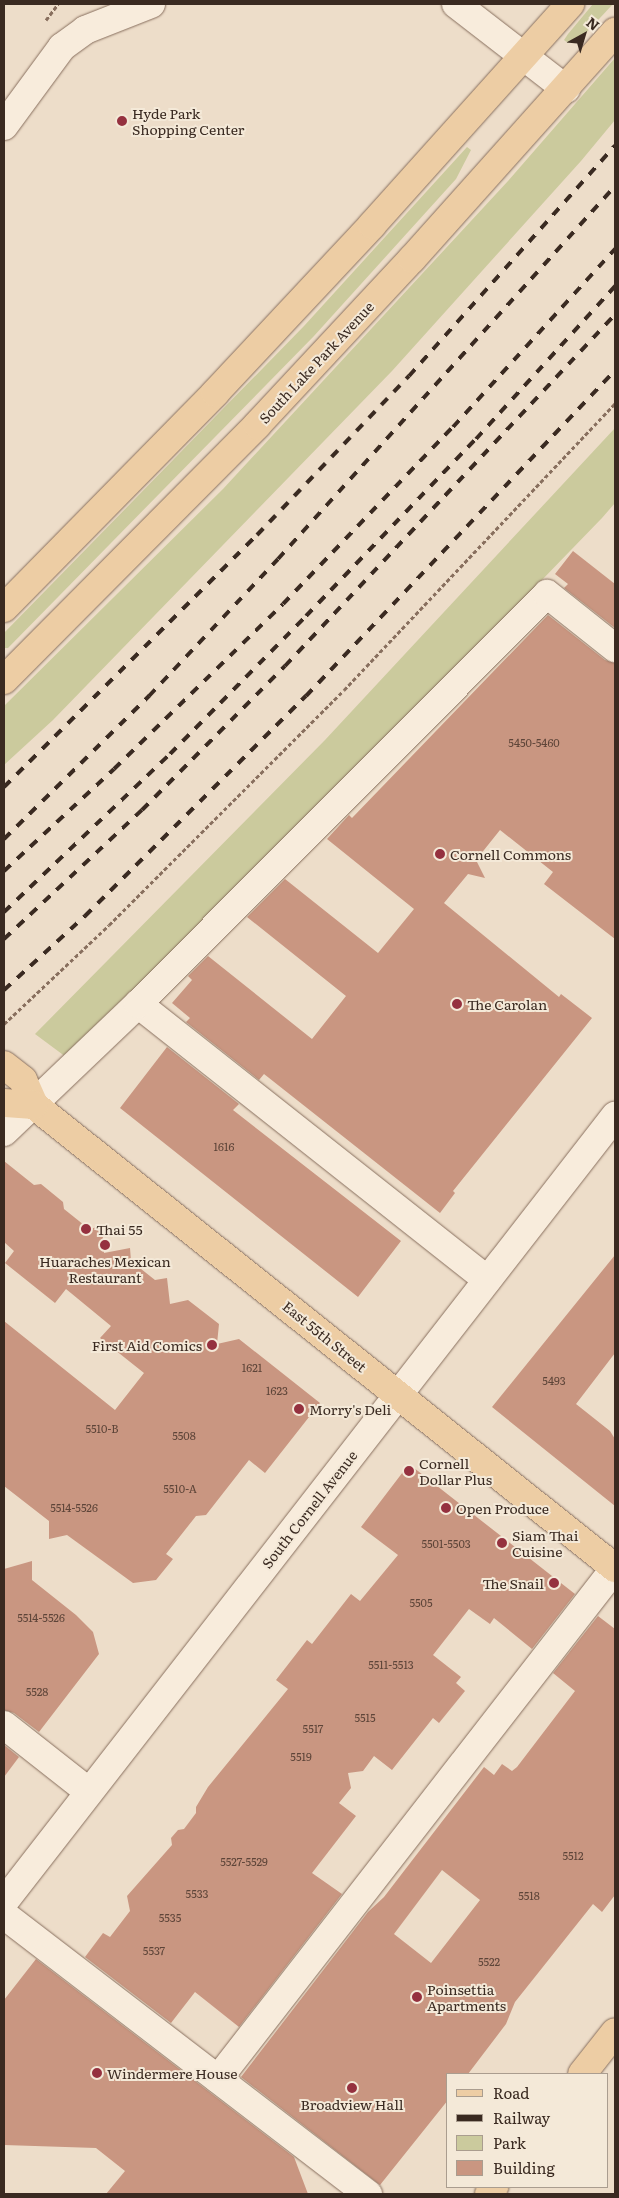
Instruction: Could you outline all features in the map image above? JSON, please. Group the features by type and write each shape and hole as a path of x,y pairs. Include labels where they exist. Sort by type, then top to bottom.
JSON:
{"main road":[{"path":"4,608 222,385 570,4"},
{"name":"South Lake Park Avenue","path":"4,680 257,425 566,89 615,32"},
{"name":"East 55th Street","path":"4,1065 23,1080 34,1105 615,1568"},
{"path":"4,1103 34,1105"},
{"path":"583,2073 615,2032"}],"street":[{"path":"4,126 62,48 85,30 151,4"},
{"path":"456,4 566,89"},
{"path":"4,1132 138,1004 547,594 615,648"},
{"path":"138,1004 487,1280"},
{"name":"South Cornell Avenue","path":"4,1902 615,1116"},
{"path":"218,2079 615,1568"},
{"path":"4,1725 89,1792"},
{"path":"4,1915 368,2194"}],"path":[{"path":"4,1024 109,925 337,697 615,403"}],"green space":[{"path":"593,4 613,4 585,34 568,43 564,40"},
{"path":"615,58 615,120 581,161 392,371 53,720 4,765 4,706 223,489 508,181"},
{"path":"467,147 471,150 456,179 314,336 8,648 4,648 4,633 304,326"},
{"path":"615,428 615,503 602,518 379,748 66,1057 35,1034 325,740"}],"building":[{"path":"573,551 615,584 615,628 564,588 568,584 555,574"},
{"path":"548,615 605,660 615,663 615,939 544,884 553,872 500,830 476,860 485,878 468,874 444,903 559,997 561,994 592,1018 453,1191 455,1193 440,1213 264,1074 259,1080 186,1022 190,1018 172,1003 192,980 188,976 208,956 312,1039 346,996 247,917 285,879 378,953 414,909 327,839 349,815 352,818"},
{"path":"167,1047 239,1104 233,1110 401,1241 358,1297 120,1108"},
{"path":"4,1161 34,1185 41,1184 63,1202 64,1209 89,1229 102,1226 104,1253 130,1248 131,1261 155,1280 167,1278 170,1304 188,1300 219,1324 217,1344 239,1339 320,1403 265,1473 249,1460 206,1515 196,1516 166,1554 173,1559 156,1580 133,1583 67,1535 49,1539 49,1521 4,1486 4,1321 115,1410 144,1373 100,1338 111,1326 66,1289 55,1303 5,1263 14,1251 4,1242"},
{"path":"615,1255 615,1353 576,1404 610,1431 615,1439 615,1506 492,1407"},
{"path":"409,1464 575,1594 532,1649 494,1618 490,1624 469,1609 433,1655 461,1677 456,1683 465,1691 439,1723 433,1718 392,1770 374,1756 363,1771 348,1773 351,1788 339,1803 356,1816 312,1873 342,1894 239,2027 195,1992 171,2023 85,1957 103,1933 110,1937 130,1911 127,1896 172,1845 171,1838 178,1830 184,1829 196,1813 196,1807 208,1787 288,1689 276,1680 307,1640 312,1644 351,1594 360,1601 398,1555 361,1527"},
{"path":"32,1561 32,1580 76,1615 93,1632 99,1654 39,1732 14,1713 4,1710 4,1569"},
{"path":"598,1616 615,1629 615,1895 602,1912 593,1904 515,2002 506,2024 469,2073 446,2073 446,2102 380,2185 241,2077 368,1912 384,1897 484,1767 494,1775 502,1764 512,1771 517,1767 575,1691 553,1673","holes":["442,1870 480,1900 431,1963 394,1934"]},
{"path":"4,1745 19,1757 4,1777"},
{"name":"Windermere House","path":"36,1959 294,2157 308,2194 106,2194 125,2171 96,2148 4,2145 4,2000"}],"railway":[{"path":"4,787 257,535 409,376 615,146"},
{"path":"4,839 149,696 278,559 615,186"},
{"path":"4,871 114,769 283,604 453,427 615,249"},
{"path":"4,912 170,754 306,616 476,439 615,286"},
{"path":"4,939 142,810 285,666 615,314"},
{"path":"4,990 85,916 306,696 615,370"}],"place":[{"name":"Hyde Park Shopping Center","path":"122,121"},
{"name":"Cornell Commons","path":"440,854"},
{"name":"The Carolan","path":"457,1004"},
{"name":"Thai 55","path":"86,1229"},
{"name":"Huaraches Mexican Restaurant","path":"105,1245"},
{"name":"First Aid Comics","path":"212,1345"},
{"name":"Morry's Deli","path":"299,1409"},
{"name":"Cornell Dollar Plus","path":"409,1471"},
{"name":"Open Produce","path":"446,1508"},
{"name":"Siam Thai Cuisine","path":"502,1543"},
{"name":"The Snail","path":"554,1583"},
{"name":"Poinsettia Apartments","path":"417,1997"},
{"name":"Windermere House","path":"97,2073"},
{"name":"Broadview Hall","path":"352,2088"}]}
